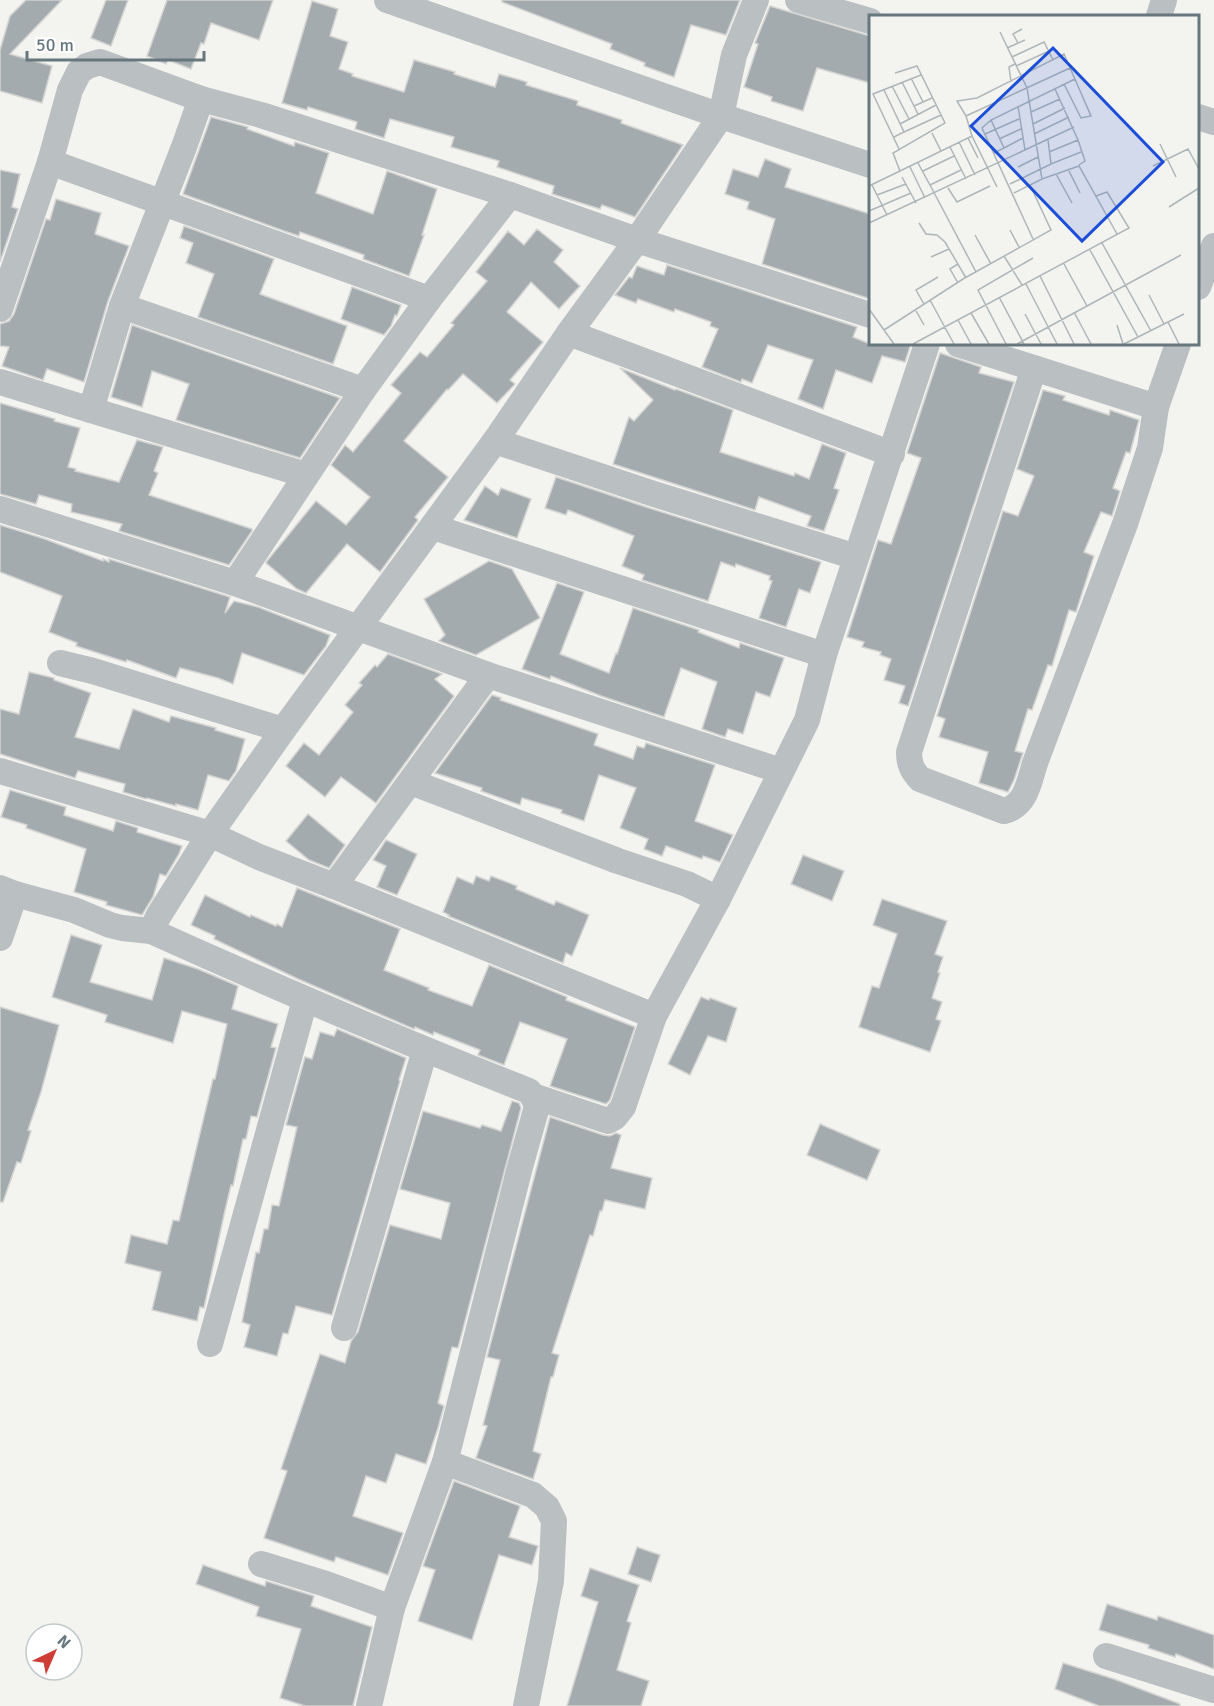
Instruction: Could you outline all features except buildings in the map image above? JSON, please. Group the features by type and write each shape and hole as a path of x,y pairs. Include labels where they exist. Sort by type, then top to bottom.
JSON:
{"street":[{"path":"387,0 869,165"},
{"path":"150,931 210,834 283,730 495,441 569,333 637,240 721,116 734,55 756,0"},
{"path":"798,0 869,21"},
{"path":"0,309 50,162 70,90 79,72 87,66 100,62 201,99 261,115 510,195 637,240 869,315"},
{"path":"91,410 122,306 201,99"},
{"path":"1199,118 1214,122"},
{"path":"50,162 429,299"},
{"path":"235,583 363,390 429,299 510,195"},
{"path":"1199,281 1214,246"},
{"path":"122,306 363,390"},
{"path":"569,333 892,454"},
{"path":"533,1096 609,1121 623,1107 654,1016 718,899 807,720 824,655 927,345"},
{"path":"961,345 1156,407"},
{"path":"1034,368 909,752 909,762 920,779 1004,811 1018,805 1024,796 1125,524 1150,448 1156,407 1178,345"},
{"path":"0,382 306,475"},
{"path":"495,441 856,557"},
{"path":"0,509 235,583 488,675 781,771"},
{"path":"433,527 824,655"},
{"path":"60,663 93,671 283,730"},
{"path":"334,886 488,675"},
{"path":"0,771 210,834 259,857 654,1016"},
{"path":"411,782 618,861 687,884 718,899"},
{"path":"0,938 7,891 74,910 116,926 150,931 305,1000 529,1091 536,1102 536,1110 445,1462 392,1608 369,1706"},
{"path":"210,1344 305,1000"},
{"path":"344,1328 425,1050"},
{"path":"445,1462 533,1496 547,1507 554,1521 551,1581 526,1706"},
{"path":"261,1564 392,1608"},
{"path":"1106,1656 1214,1690"}]}
